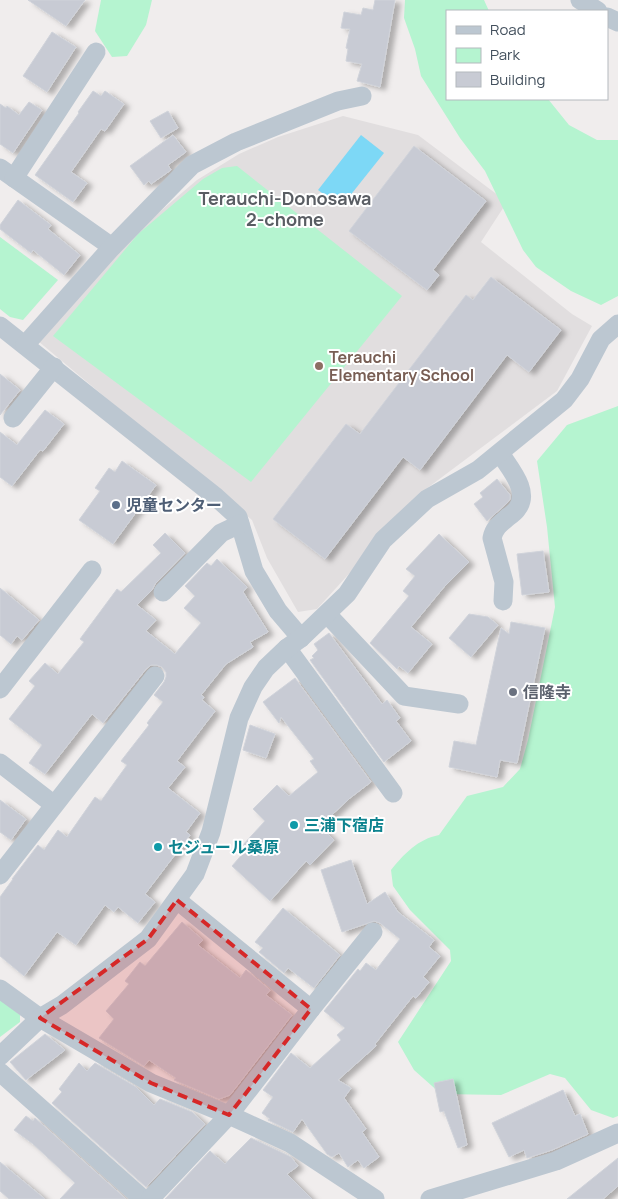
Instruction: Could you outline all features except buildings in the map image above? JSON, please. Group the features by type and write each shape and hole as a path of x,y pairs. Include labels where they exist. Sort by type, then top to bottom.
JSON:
{"street":[{"path":"580,0 596,10"},
{"path":"96,52 7,173 112,247"},
{"path":"25,345 112,247 192,165 236,142 338,102 362,96"},
{"path":"0,1056 40,1018 62,1005 148,939 195,874 211,832 239,718 253,687 266,668 347,594 383,540 408,516 427,499 478,470 564,400 580,379 601,339 618,324"},
{"path":"0,326 216,497 238,517 254,571 278,611 294,643 393,793"},
{"path":"13,418 54,367"},
{"path":"500,453 522,492 521,502 517,509 498,526 492,538 504,582 503,601"},
{"path":"163,592 221,533 240,524"},
{"path":"0,689 6,668 92,570"},
{"path":"327,614 404,696 459,704"},
{"path":"0,875 155,676"},
{"path":"0,763 54,804"},
{"path":"177,900 311,1009"},
{"path":"150,1199 229,1115 373,932"},
{"path":"0,989 40,1018 151,1083 229,1115 290,1143 375,1199"},
{"path":"0,1072 143,1199"},
{"path":"430,1199 556,1161 616,1137"}],"highlighted area":[{"path":"177,900 311,1009 229,1115 151,1083 40,1018 148,939"}],"shaded area":[{"name":"Terauchi Elementary School","path":"343,116 418,135 507,202 481,242 572,314 592,326 557,391 426,489 317,609 298,612 267,558 252,520 38,341 143,226 197,180 239,154 278,137"}],"green space":[{"path":"101,0 152,0 146,25 127,56 112,57 95,31"},
{"path":"405,0 484,0 489,10 446,10 446,100 549,100 569,125 597,140 618,140 618,296 601,305 571,291 536,267 523,250 485,171 460,138 421,76 415,49 404,18"},
{"path":"237,166 402,296 251,482 53,336 138,234 203,179 222,168"},
{"path":"0,237 58,280 23,320 10,317 0,309"},
{"path":"618,406 618,1116 613,1118 591,1110 565,1078 550,1074 501,1095 441,1094 414,1070 398,1042 451,961 450,950 410,910 393,886 391,870 406,853 418,844 439,835 467,796 503,787 520,769 528,740 555,607 547,527 537,461 567,425"},
{"path":"0,999 20,1015 20,1022 0,1037"}],"water":[{"path":"361,135 384,153 341,207 318,190"}],"place":[{"name":"Terauchi Elementary School","path":"319,366"},
{"name":"児童センター","path":"116,505"},
{"name":"信隆寺","path":"513,692"},
{"name":"三浦下宿店","path":"294,825"},
{"name":"セジュール桑原","path":"158,847"}],"district":[{"name":"Terauchi-Donosawa 2-chome","path":"285,208"}]}
